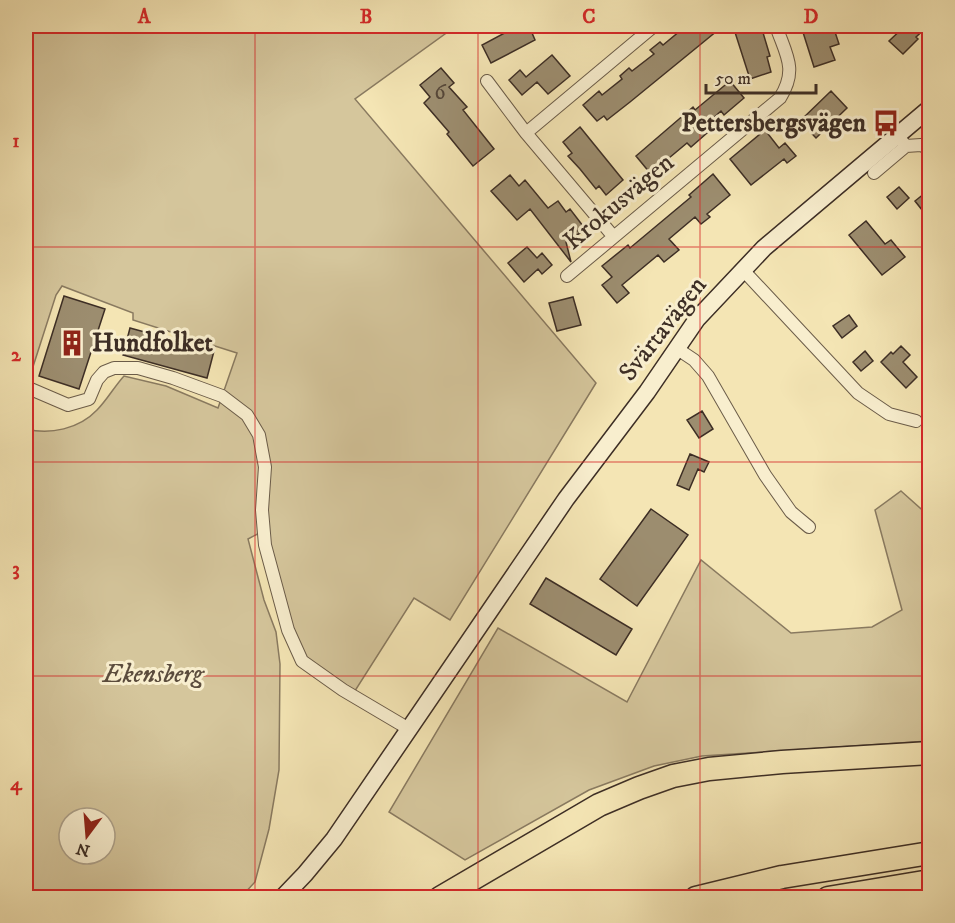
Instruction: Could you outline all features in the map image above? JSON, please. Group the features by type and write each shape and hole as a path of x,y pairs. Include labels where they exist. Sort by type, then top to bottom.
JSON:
{"highway":[{"path":"440,897 599,805 674,776 709,769 771,763 930,753"},
{"path":"696,897 782,877 930,853"},
{"path":"828,897 930,882"},
{"path":"912,897 930,892"}],"main road":[{"name":"Svärtavägen","path":"282,897 334,839 566,499 697,319 764,248 902,140 930,108"}],"street":[{"path":"526,133 654,26"},
{"name":"Krokusvägen","path":"567,276 780,98 789,84 790,69 776,26"},
{"path":"487,81 526,133 613,236"},
{"path":"874,173 902,140 930,149"},
{"path":"743,270 858,393 889,414 916,422"},
{"path":"676,348 694,360 708,376 772,484 791,512 809,527"},
{"path":"26,387 68,405 89,399 104,372 114,368 138,368 222,396 247,415 259,435 265,467 262,510 265,545 288,630 302,661 343,690 409,729"}],"green space":[{"name":"Ekensberg","path":"26,26 456,26 355,99 596,383 450,620 414,598 353,694 302,661 263,531 248,539 264,600 276,632 280,664 279,770 269,829 255,882 241,897 26,897 26,429 54,431 82,422 101,406 124,376 166,386 218,408 237,353 133,320 133,313 62,286 56,295 30,376 26,375"},
{"path":"901,491 929,516 929,741 702,756 654,766 589,790 465,860 389,812 498,628 627,702 701,560 791,633 872,627 902,610 875,510"}],"building":[{"path":"518,26 529,26 535,40 491,63 482,45"},
{"path":"686,26 723,26 607,120 604,116 597,121 583,105 599,91 602,95 622,79 620,76 629,68 632,71 654,54 650,50 660,42 663,45"},
{"path":"733,26 761,26 770,56 767,57 771,72 750,79"},
{"path":"801,26 833,26 839,44 830,47 835,60 814,67"},
{"path":"905,26 928,26 903,54 889,41"},
{"path":"552,55 570,76 548,94 537,82 522,95 509,80 520,70 526,77"},
{"path":"441,68 454,83 449,87 467,107 463,110 494,149 473,166 447,134 449,132 424,103 430,97 420,85"},
{"path":"730,81 744,98 724,115 721,111 702,128 707,133 691,147 687,143 669,158 672,162 662,169 659,166 650,173 636,156 693,107 695,110"},
{"path":"831,91 847,108 816,138 800,121"},
{"path":"580,127 623,180 606,195 599,186 596,189 568,156 572,153 563,142"},
{"path":"765,130 779,148 785,143 796,156 787,163 784,159 751,185 730,159"},
{"path":"713,174 730,195 707,214 710,217 701,224 695,217 669,239 679,250 664,262 658,255 622,285 629,293 617,303 602,285 612,277 602,266 628,245 630,248 691,197 689,195"},
{"path":"510,175 519,186 525,180 548,208 558,201 566,212 570,209 583,226 578,231 580,233 566,242 571,262 530,209 517,220 491,191"},
{"path":"899,187 909,198 897,209 887,197"},
{"path":"930,189 930,220 915,201"},
{"path":"866,221 885,244 891,240 905,257 882,275 849,235"},
{"path":"527,247 537,258 542,253 552,265 542,274 538,269 524,282 508,263"},
{"name":"Hundfolket","path":"64,296 105,309 79,389 39,376"},
{"path":"573,297 581,325 557,331 549,303"},
{"path":"849,315 857,326 842,338 833,326"},
{"path":"130,328 214,351 207,378 123,355"},
{"path":"901,346 910,355 903,362 917,377 906,388 881,362"},
{"path":"865,351 873,361 861,371 853,362"},
{"path":"702,411 713,429 699,438 687,420"},
{"path":"690,454 709,462 704,472 698,469 689,490 677,485"},
{"path":"651,509 688,535 637,606 600,579"},
{"path":"546,578 632,629 616,655 530,604"}],"place":[{"name":"Pettersbergsvägen","path":"886,123"},
{"name":"Hundfolket","path":"72,343"}]}
